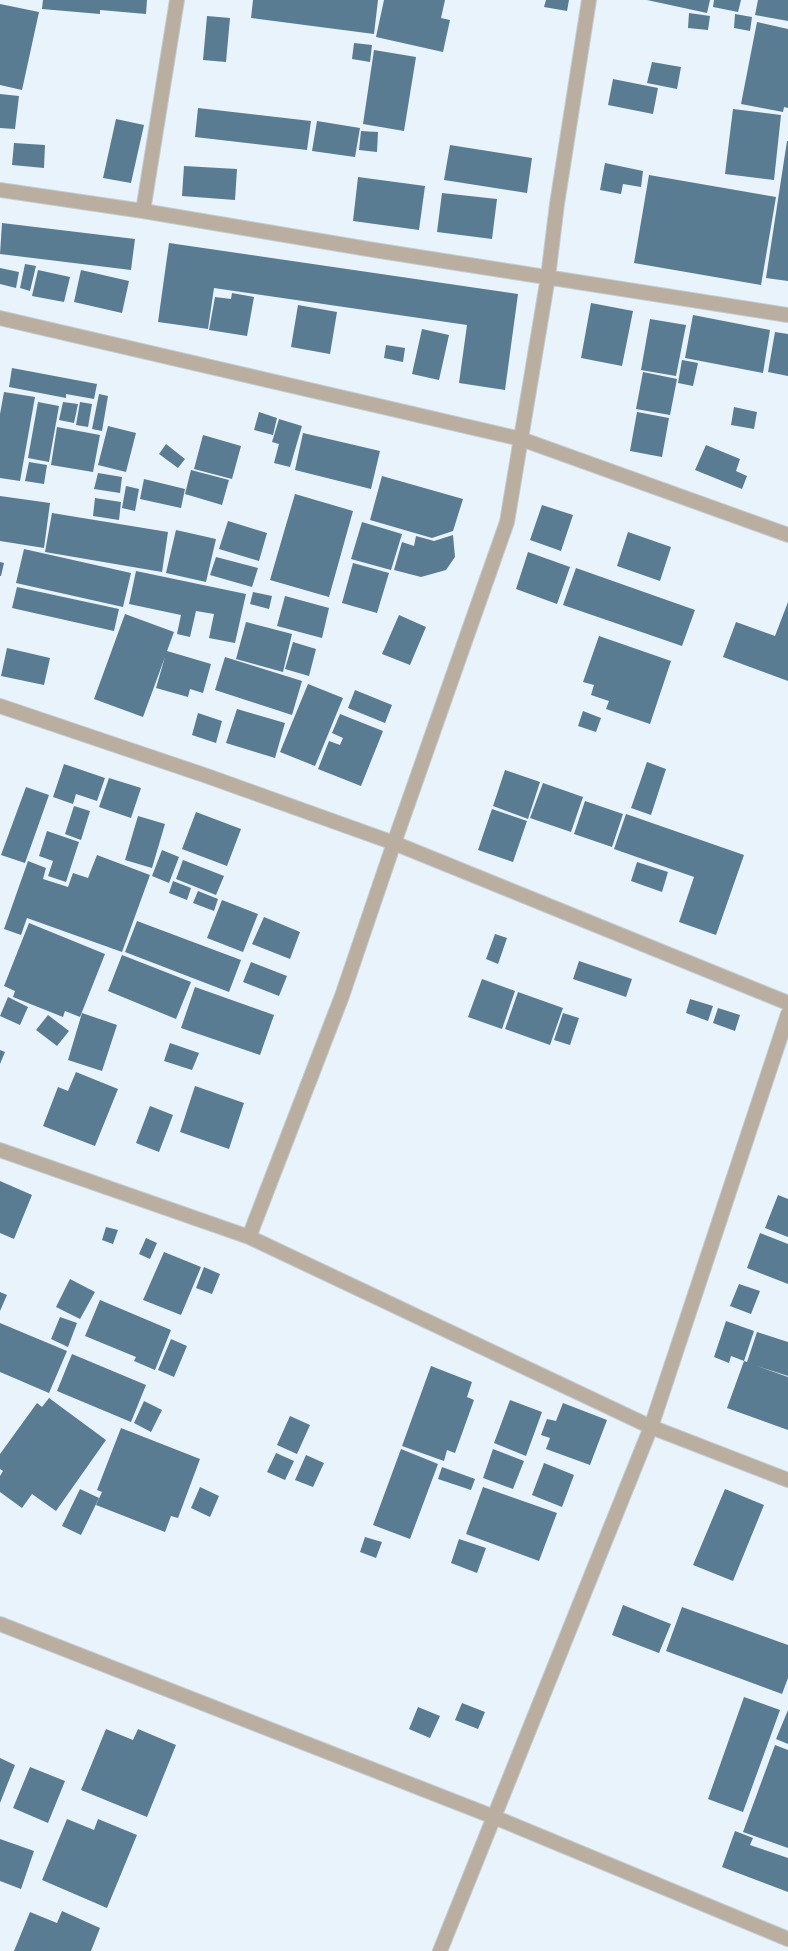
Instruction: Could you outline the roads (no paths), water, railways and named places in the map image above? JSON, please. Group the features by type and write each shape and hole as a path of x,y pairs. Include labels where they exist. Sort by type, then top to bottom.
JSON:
{"street":[{"path":"144,211 177,0"},
{"path":"249,1237 342,996 507,522 548,277 557,204 589,0"},
{"path":"0,190 144,211 374,250 788,314"},
{"path":"0,318 521,439 788,535"},
{"path":"0,706 394,843 788,1003"},
{"path":"440,1951 651,1427 788,1014"},
{"path":"0,1150 249,1237 651,1427 788,1480"},
{"path":"0,1624 494,1817 788,1939"}]}
